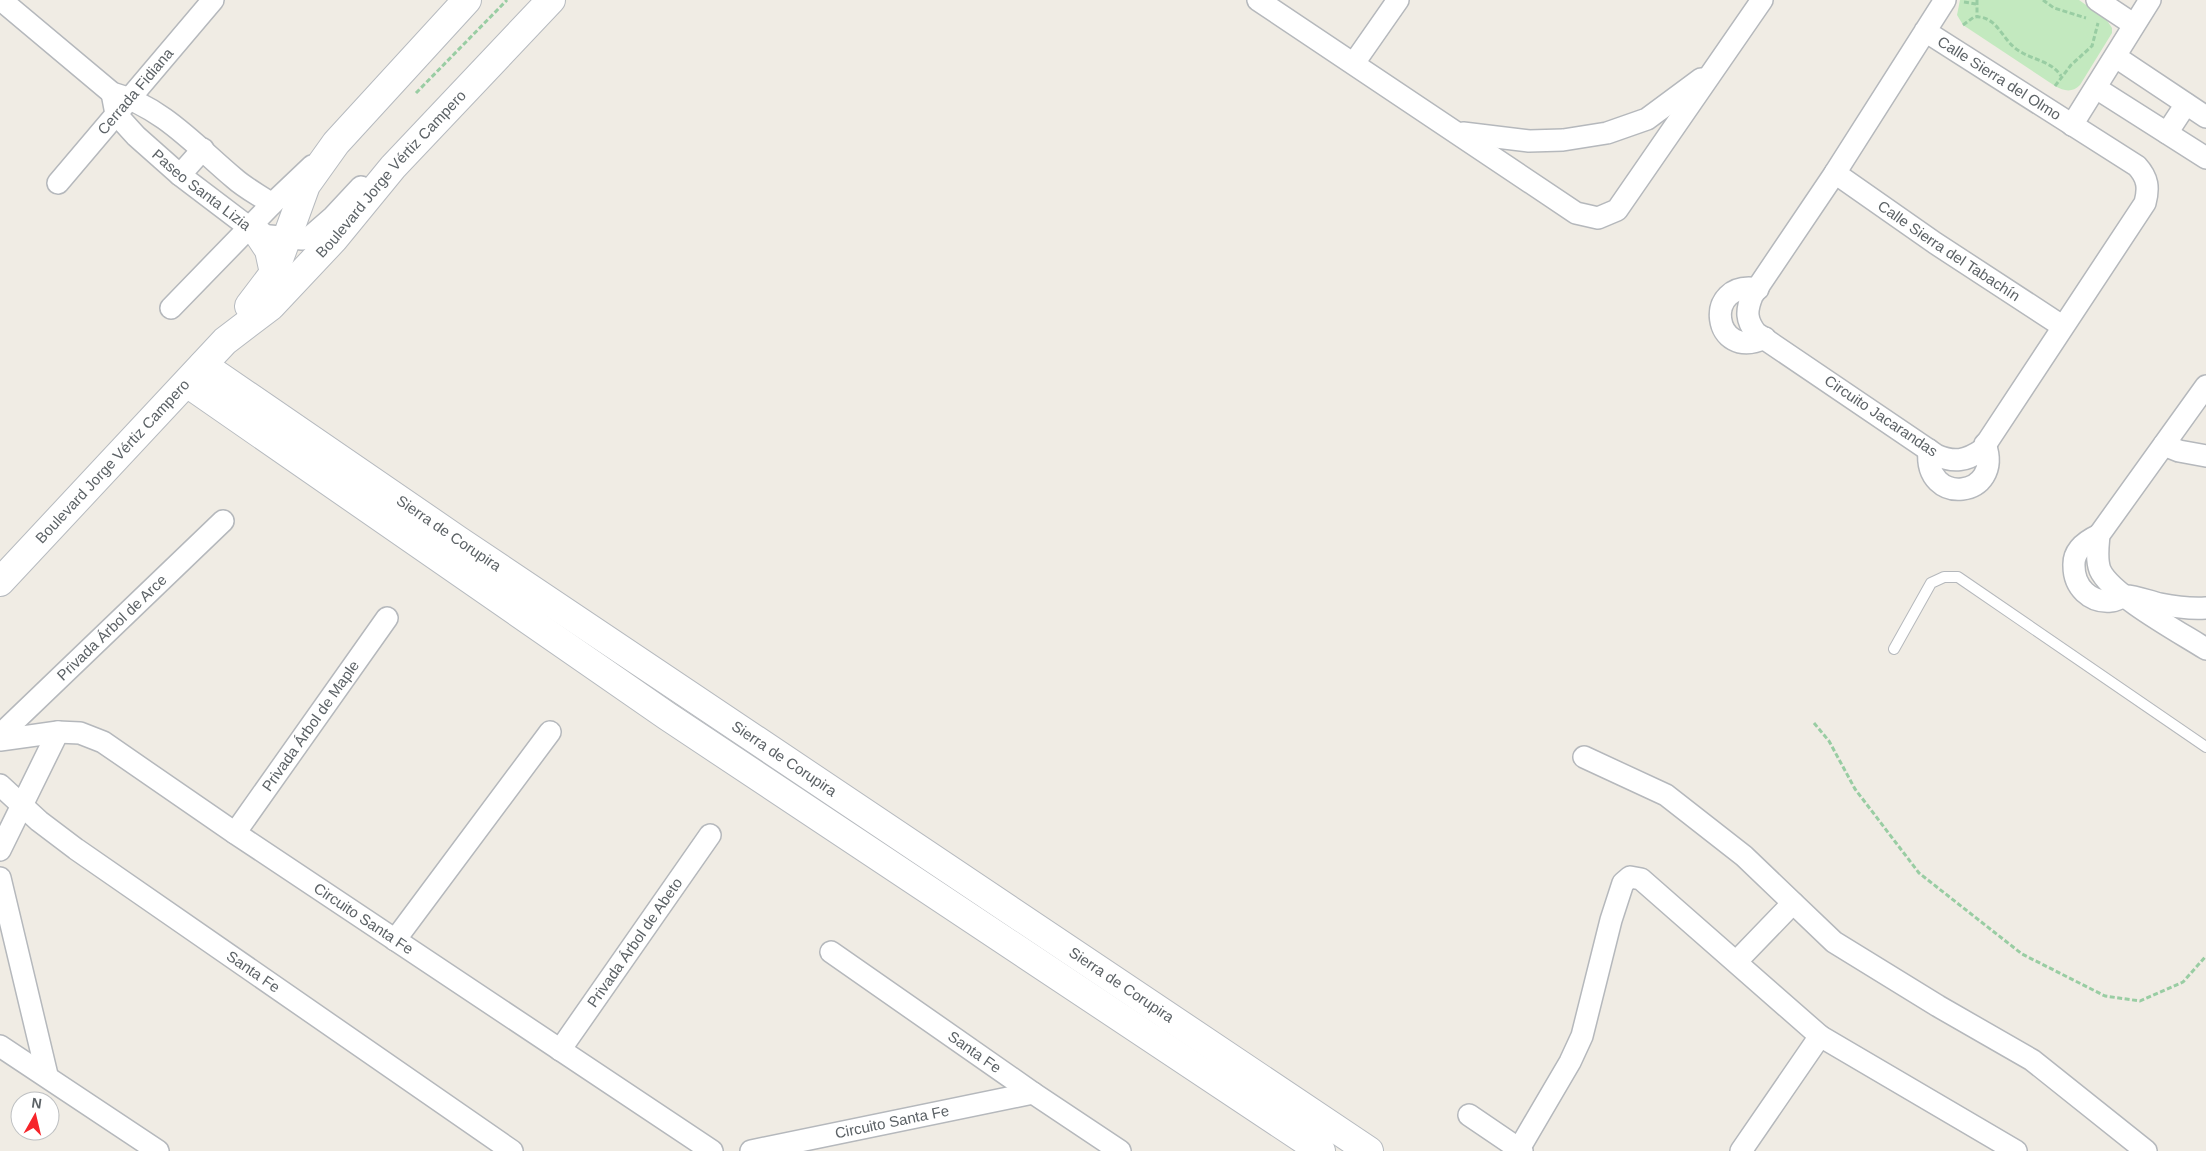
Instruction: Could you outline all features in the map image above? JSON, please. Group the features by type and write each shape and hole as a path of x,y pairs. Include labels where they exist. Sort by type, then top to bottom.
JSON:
{"street":[{"name":"Paseo Santa Lizia","path":"1,0 121,95 156,114 204,149 235,179 272,204"},
{"name":"Cerrada Fidiana","path":"58,183 116,114 121,95 213,0"},
{"name":"Boulevard Jorge Vértiz Campero","path":"0,582 225,341 250,304 274,274 306,185 336,143 467,0"},
{"path":"514,39 522,11 533,0"},
{"name":"Boulevard Jorge Vértiz Campero","path":"225,341 271,306 334,239 393,167 551,0"},
{"path":"1258,0 1576,213 1598,218 1617,210 1762,0"},
{"path":"1354,64 1398,0"},
{"name":"Circuito Jacarandas","path":"1952,0 1925,31 1835,173 1758,289 1748,307 1747,317 1756,333 1929,450 1947,459 1959,461 1971,457 1982,450 2062,326 2145,204 2148,184 2137,166 2072,125"},
{"path":"2072,125 2116,57 2133,24 2150,0"},
{"path":"2098,14 2133,24"},
{"name":"Calle Sierra del Olmo","path":"1925,31 2072,125"},
{"path":"2116,57 2206,117"},
{"path":"1459,133 1528,142 1563,140 1607,133 1647,119 1715,69"},
{"path":"2096,88 2206,158"},
{"path":"2167,133 2186,104"},
{"name":"Paseo Santa Lizia","path":"116,114 136,136 180,175 254,231 287,238 302,239 310,237 333,217 362,186 393,167"},
{"path":"171,308 254,231 272,204 336,143"},
{"path":"180,175 204,149"},
{"name":"Calle Sierra del Tabachín","path":"1835,173 1935,243 2062,326"},
{"path":"254,231 269,250 274,274"},
{"name":"Sierra de Corupira","path":"195,374 667,716 1321,1151"},
{"name":"Sierra de Corupira","path":"195,374 458,540 1370,1151"},
{"path":"2206,386 2099,535 2097,550 2100,569 2112,586 2206,649"},
{"path":"1929,450 1930,472 1937,481 1946,487 1956,490 1968,488 1977,483 1984,475 1989,465 1989,454 1985,444"},
{"path":"2164,444 2179,451 2206,456"},
{"name":"Privada Árbol de Arce","path":"0,735 223,521"},
{"path":"2125,596 2162,605 2206,608"},
{"name":"Privada Árbol de Maple","path":"235,833 387,618"},
{"path":"0,850 58,732"},
{"name":"Circuito Santa Fe","path":"0,740 58,732 80,733 103,742 235,833 712,1151"},
{"path":"395,940 550,732"},
{"path":"1584,757 1666,795 1744,856 1834,942 1938,1006 2032,1060 2146,1151"},
{"name":"Santa Fe","path":"0,785 21,805 76,849 512,1151"},
{"name":"Privada Árbol de Abeto","path":"560,1050 710,835"},
{"path":"1469,1115 1521,1150 1570,1062 1582,1036 1611,920 1623,883 1630,877 1641,879 1737,961 1820,1036 2016,1151"},
{"path":"0,878 47,1075"},
{"path":"1737,961 1793,903"},
{"name":"Santa Fe","path":"831,952 1033,1093 1120,1151"},
{"path":"1740,1151 1820,1036"},
{"path":"0,1046 47,1075 158,1151"},
{"name":"Circuito Santa Fe","path":"751,1151 1033,1093"}],"lane":[{"path":"1894,649 1931,583 1944,577 1958,577 2206,747"}],"path":[{"path":"1952,0 1976,2 1977,16"},
{"path":"2044,0 2054,8 2098,14 2092,46 2061,76 2055,86"},
{"path":"1963,25 1977,16 1994,22 2015,48 2027,57 2052,66 2061,76"},
{"path":"1814,723 1829,741 1855,789 1919,873 2022,954 2105,996 2140,1001 2183,982 2206,956"}],"green space":[{"path":"1960,0 2079,0 2106,19 2112,28 2112,33 2080,85 2071,90 2065,90 2055,86 1963,25 1957,15"}]}
